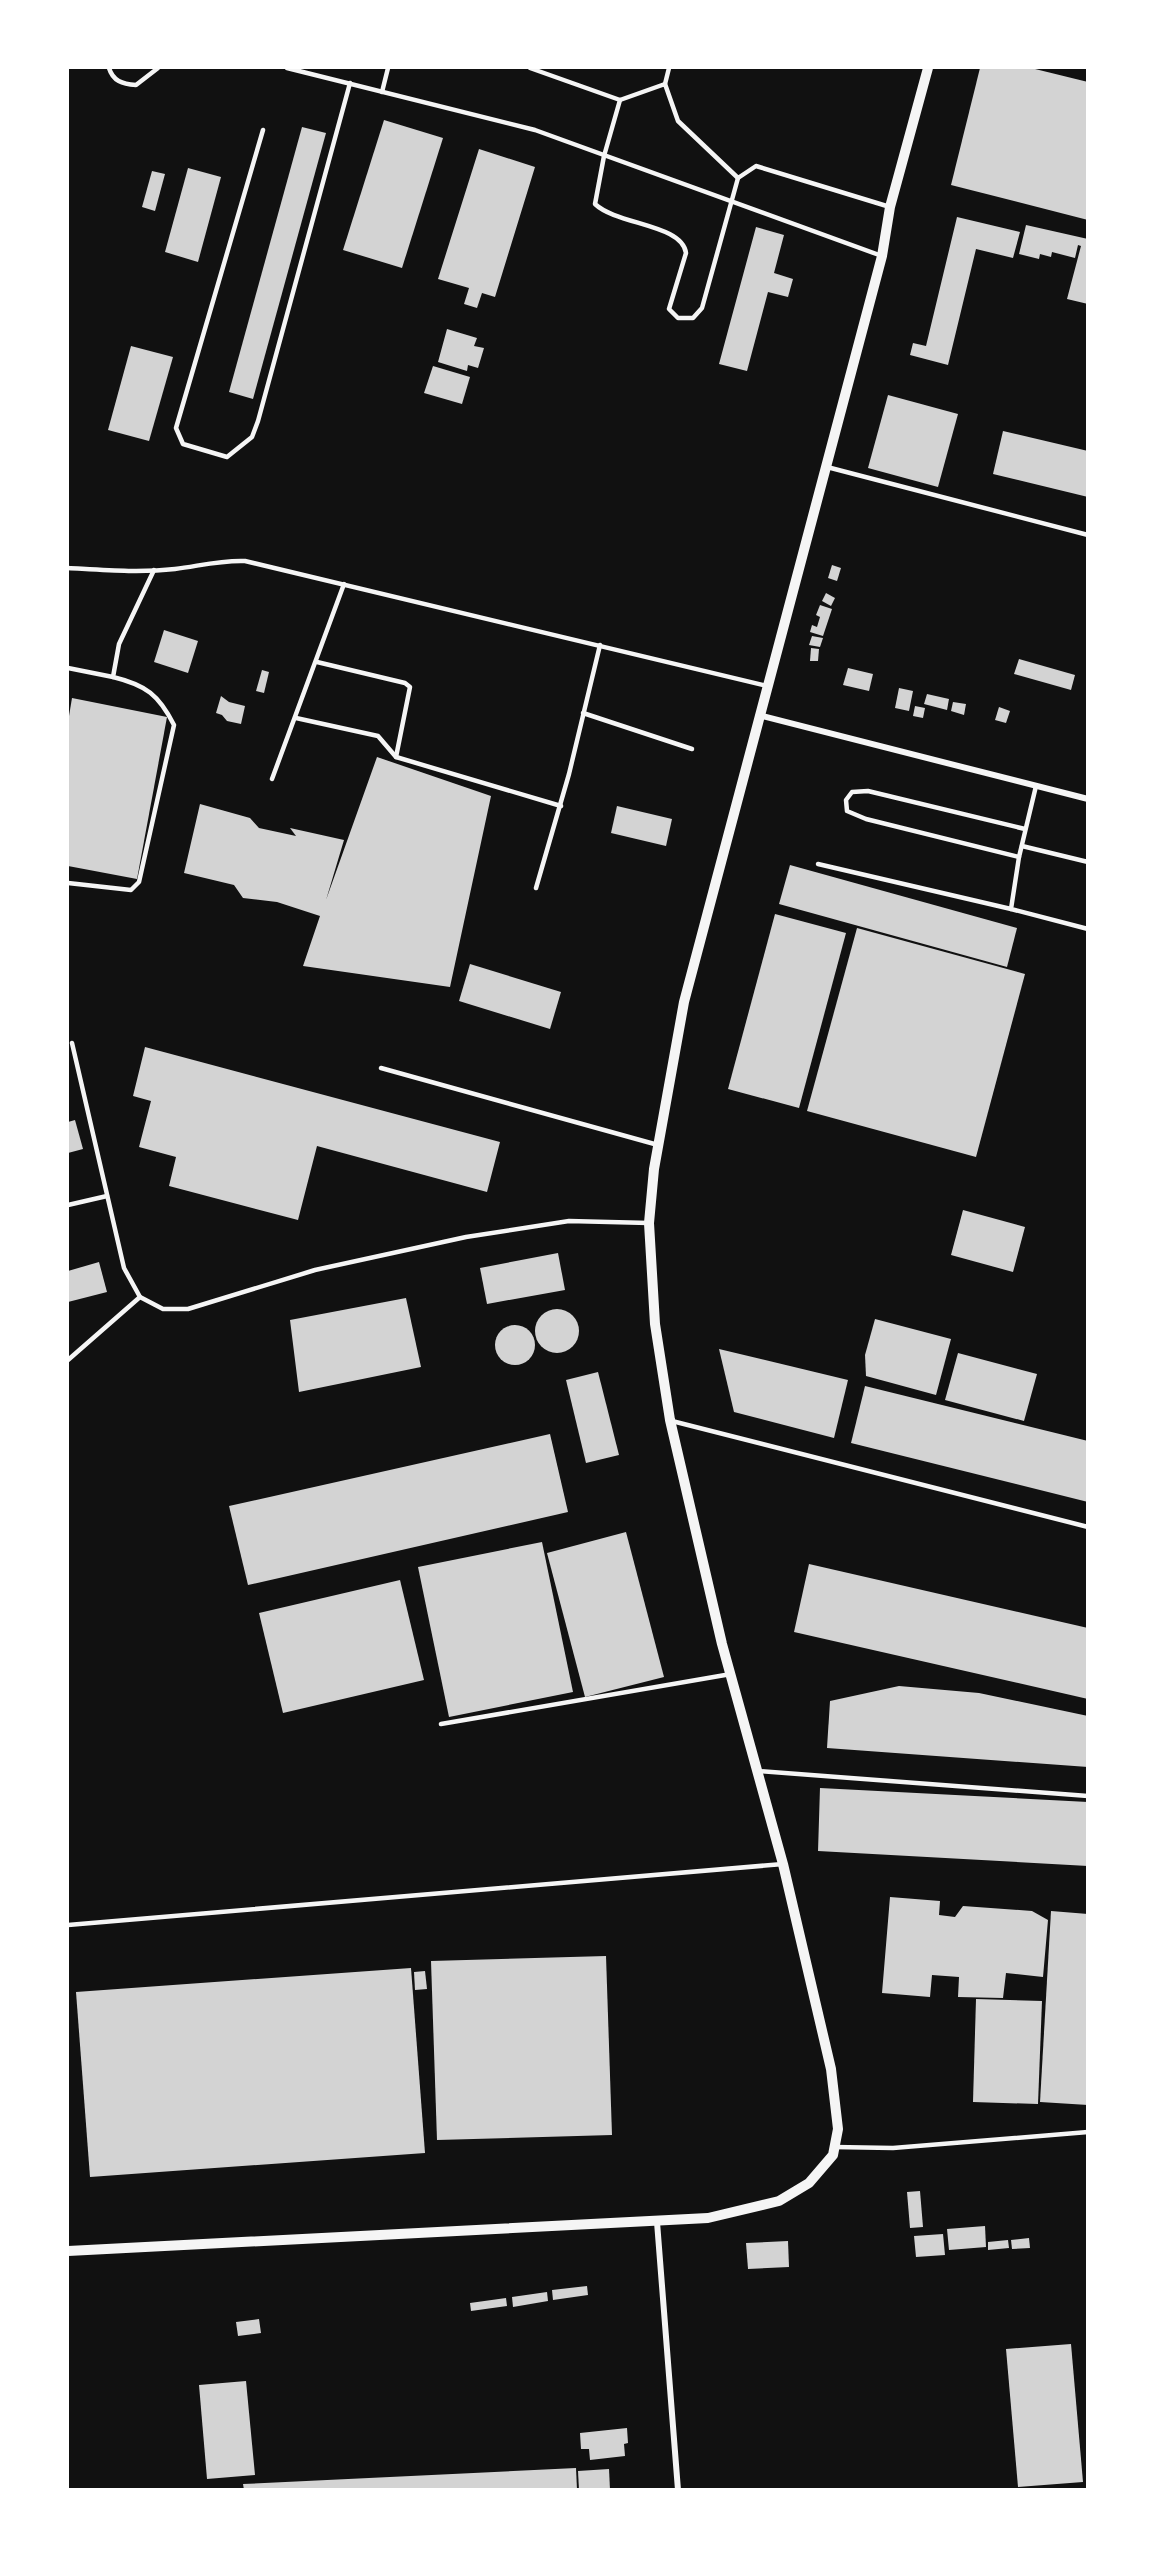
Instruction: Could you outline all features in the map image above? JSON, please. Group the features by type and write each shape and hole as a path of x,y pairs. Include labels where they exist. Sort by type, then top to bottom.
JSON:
{"street":[{"path":"68,2251 708,2218 779,2201 809,2182 833,2155 838,2129 831,2069 783,1864 730,1674 670,1420 655,1324 649,1223 658,1144 684,1002 770,686 882,256 890,207 928,68"},
{"path":"762,716 1088,799"},
{"path":"657,2222 678,2490"}],"lane":[{"path":"109,68 111,76 123,84 136,85 158,68"},
{"path":"287,68 535,130 882,256"},
{"path":"382,92 388,68"},
{"path":"530,68 620,100 665,84"},
{"path":"669,68 665,84 678,121 738,178"},
{"path":"263,130 176,428 183,444 227,457 252,437 258,421 350,84"},
{"path":"620,100 604,156 595,204 605,213 674,235 684,244 686,253 669,309 678,318 693,318 702,308 738,178 756,166 890,207"},
{"path":"827,466 1088,535"},
{"path":"68,568 128,572 219,560 245,561 770,686"},
{"path":"113,677 119,644 154,570"},
{"path":"272,778 317,662 344,584"},
{"path":"537,888 561,806 600,645"},
{"path":"317,662 405,683 410,687 396,757"},
{"path":"68,668 138,683 163,702 174,725 139,882 131,890 68,883"},
{"path":"583,713 692,749"},
{"path":"296,718 378,736 396,757 561,806"},
{"path":"1011,909 1019,857 1036,786"},
{"path":"1019,857 866,819 847,811 846,800 852,792 868,791 1025,829"},
{"path":"1022,846 1088,862"},
{"path":"818,864 1088,929"},
{"path":"72,1043 124,1268 140,1297 163,1309 188,1309 315,1270 466,1237 569,1221 649,1223"},
{"path":"381,1068 658,1144"},
{"path":"68,1205 107,1196"},
{"path":"68,1360 140,1297"},
{"path":"670,1420 1088,1527"},
{"path":"441,1724 730,1674"},
{"path":"757,1771 1088,1796"},
{"path":"68,1925 783,1864"},
{"path":"834,2147 893,2148 1088,2132"}],"building":[{"path":"980,68 1031,68 1088,82 1088,220 951,185"},
{"path":"384,120 443,138 402,268 343,250"},
{"path":"302,127 326,133 253,399 229,392"},
{"path":"479,149 535,167 495,297 482,293 477,308 464,304 469,288 438,279"},
{"path":"188,168 221,177 198,262 165,252"},
{"path":"152,171 165,174 155,211 142,207"},
{"path":"957,217 1020,232 1013,258 976,249 948,365 910,355 913,343 926,346"},
{"path":"1026,225 1088,239 1088,304 1067,299 1081,246 1078,245 1075,258 1052,252 1051,257 1040,254 1039,259 1019,254"},
{"path":"756,227 784,235 774,273 793,279 788,297 768,292 747,371 719,364"},
{"path":"447,329 477,338 474,346 484,348 478,368 468,365 467,371 438,362"},
{"path":"131,346 173,357 149,441 108,430"},
{"path":"433,366 470,377 462,404 424,393"},
{"path":"888,395 958,414 938,487 868,468"},
{"path":"1003,431 1088,451 1088,497 993,474"},
{"path":"832,565 841,568 837,581 828,578"},
{"path":"826,593 835,598 831,606 822,601"},
{"path":"820,605 832,609 823,636 810,632 812,625 817,627 820,617 816,615"},
{"path":"164,630 198,641 188,673 154,662"},
{"path":"812,636 823,638 820,647 809,645"},
{"path":"811,648 819,649 818,661 810,661"},
{"path":"1019,659 1075,675 1071,690 1014,674"},
{"path":"848,668 873,674 869,691 843,685"},
{"path":"262,670 269,672 264,693 256,691"},
{"path":"899,688 913,691 909,711 895,708"},
{"path":"927,694 949,699 947,710 924,704"},
{"path":"221,696 229,702 245,706 241,724 227,721 222,715 216,713"},
{"path":"72,698 167,717 137,879 68,866 68,722"},
{"path":"953,702 966,704 964,715 951,711"},
{"path":"915,706 925,708 923,718 913,716"},
{"path":"999,707 1010,711 1006,723 995,720"},
{"path":"377,757 491,796 450,987 303,966 320,916 277,902 243,898 234,885 184,873 200,804 250,818 259,828 296,836 290,828 344,840 326,900"},
{"path":"617,806 672,819 666,846 611,833"},
{"path":"790,865 1017,928 1007,967 779,904"},
{"path":"775,914 846,933 799,1108 728,1089"},
{"path":"857,928 1025,974 976,1157 807,1111"},
{"path":"470,964 561,992 550,1029 459,1001"},
{"path":"145,1047 500,1142 487,1192 317,1146 298,1220 169,1186 176,1157 139,1147 151,1101 133,1096"},
{"path":"75,1120 83,1149 68,1153 68,1122"},
{"path":"963,1210 1025,1227 1013,1272 951,1255"},
{"path":"558,1253 565,1290 487,1304 480,1268"},
{"path":"99,1262 107,1292 68,1302 68,1271"},
{"path":"406,1298 421,1367 299,1392 290,1320"},
{"path":"557,1309 573,1315 579,1331 573,1347 557,1353 541,1347 535,1331 541,1315"},
{"path":"875,1319 951,1339 936,1395 866,1376 865,1355"},
{"path":"515,1325 523,1326 529,1331 534,1337 534,1353 529,1359 523,1364 515,1365 507,1364 501,1359 496,1353 495,1345 496,1337 501,1331 507,1326"},
{"path":"719,1349 848,1380 834,1438 734,1412"},
{"path":"958,1353 1037,1374 1024,1421 945,1400"},
{"path":"598,1372 619,1455 586,1463 566,1380"},
{"path":"865,1386 1088,1441 1088,1502 851,1443"},
{"path":"550,1434 568,1512 248,1585 229,1506"},
{"path":"626,1532 664,1677 585,1697 547,1553"},
{"path":"542,1542 573,1692 449,1717 418,1567"},
{"path":"809,1564 1088,1628 1088,1699 794,1632"},
{"path":"400,1580 424,1680 283,1713 259,1613"},
{"path":"899,1686 979,1693 1088,1716 1088,1767 827,1748 830,1701"},
{"path":"820,1788 1088,1802 1088,1866 818,1851"},
{"path":"890,1897 940,1901 939,1915 955,1917 963,1906 1032,1911 1048,1920 1043,1977 1006,1973 1003,1998 958,1997 959,1977 932,1975 930,1997 882,1993"},
{"path":"1051,1911 1088,1914 1088,2105 1040,2102"},
{"path":"606,1956 612,2135 437,2140 431,1961"},
{"path":"411,1968 425,2153 90,2177 76,1992"},
{"path":"425,1971 427,1989 415,1990 414,1972"},
{"path":"976,1999 1042,2001 1038,2104 973,2102"},
{"path":"920,2191 923,2227 910,2228 907,2192"},
{"path":"985,2226 986,2247 949,2250 947,2229"},
{"path":"943,2234 945,2255 916,2257 914,2236"},
{"path":"1029,2238 1030,2248 1012,2249 1011,2240"},
{"path":"1008,2240 1009,2248 988,2250 988,2242"},
{"path":"788,2241 789,2267 748,2269 746,2243"},
{"path":"587,2286 588,2295 553,2300 552,2290"},
{"path":"547,2292 548,2301 513,2307 512,2297"},
{"path":"506,2298 507,2306 471,2311 470,2303"},
{"path":"259,2319 261,2333 238,2336 236,2322"},
{"path":"1071,2344 1083,2482 1018,2487 1006,2349"},
{"path":"246,2381 255,2475 207,2479 199,2385"},
{"path":"627,2428 628,2443 624,2444 625,2456 590,2460 589,2449 581,2449 580,2433"},
{"path":"576,2468 577,2490 244,2490 243,2484"},
{"path":"609,2469 610,2490 579,2490 578,2471"}]}
